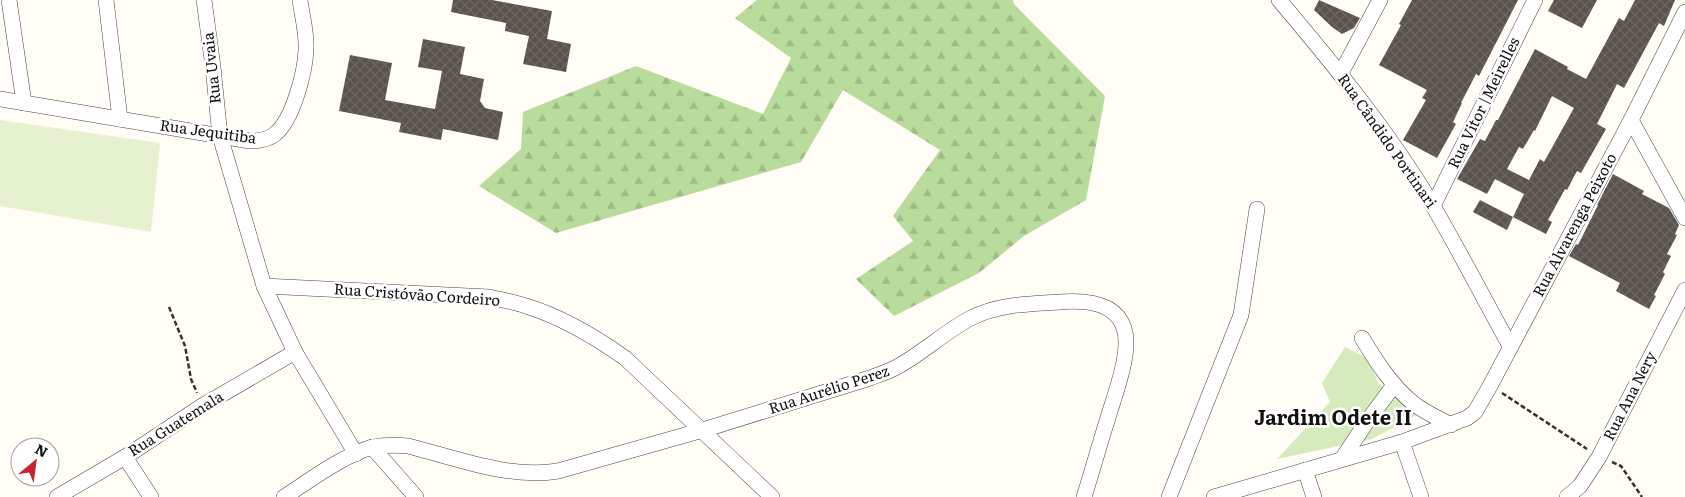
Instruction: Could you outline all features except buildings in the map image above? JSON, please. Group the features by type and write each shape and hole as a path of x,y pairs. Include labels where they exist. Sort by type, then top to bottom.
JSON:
{"street":[{"path":"9,0 24,103"},
{"path":"106,0 120,118"},
{"name":"Rua Uvaia","path":"204,0 220,136 264,286 295,352 356,454"},
{"name":"Rua Jequitiba","path":"0,98 250,141 262,141 274,135 287,119 305,62 306,48 300,0"},
{"name":"Rua Cândido Portinari","path":"1278,0 1341,73 1397,149 1433,206 1510,346"},
{"path":"1341,73 1380,0"},
{"name":"Rua Vitor |Meirelles","path":"1433,206 1535,0"},
{"name":"Rua Alvarenga Peixoto","path":"1214,497 1402,442 1472,416 1490,386 1631,120 1685,12"},
{"path":"1631,120 1685,218"},
{"path":"1169,497 1241,316 1256,209"},
{"name":"Rua Cristóvão Cordeiro","path":"264,286 489,297 525,305 555,317 598,338 625,358 772,497"},
{"name":"Rua Ana Nery","path":"1567,497 1580,486 1599,457 1685,290"},
{"name":"Rua Aurélio Perez","path":"284,497 333,466 372,447 408,446 524,474 558,471 703,430 870,378 894,368 970,319 999,307 1075,300 1100,305 1116,316 1124,328 1125,348 1123,366 1084,497"},
{"path":"1362,338 1394,385 1414,403 1450,425"},
{"name":"Rua Guatemala","path":"57,497 125,457 202,406 295,352"},
{"path":"1342,459 1394,385"},
{"path":"1402,442 1421,497"},
{"path":"372,447 416,497"},
{"path":"125,457 152,497"},
{"path":"1305,470 1314,497"}],"path":[{"path":"169,307 185,346 191,379 202,406"},
{"path":"1490,386 1599,457 1621,466 1642,497"}],"green space":[{"path":"757,0 1013,0 1014,4 1105,96 1086,200 1024,236 979,273 894,316 856,279 913,241 893,216 940,150 843,90 801,162 556,233 479,186 521,149 523,112 636,66 763,114 791,58 735,18"},
{"path":"0,120 160,143 151,232 0,206"},
{"path":"1345,347 1369,359 1378,383 1418,414 1372,439 1277,459 1330,402 1322,383"}],"district":[{"name":"Jardim Odete II","path":"1333,418"}]}
